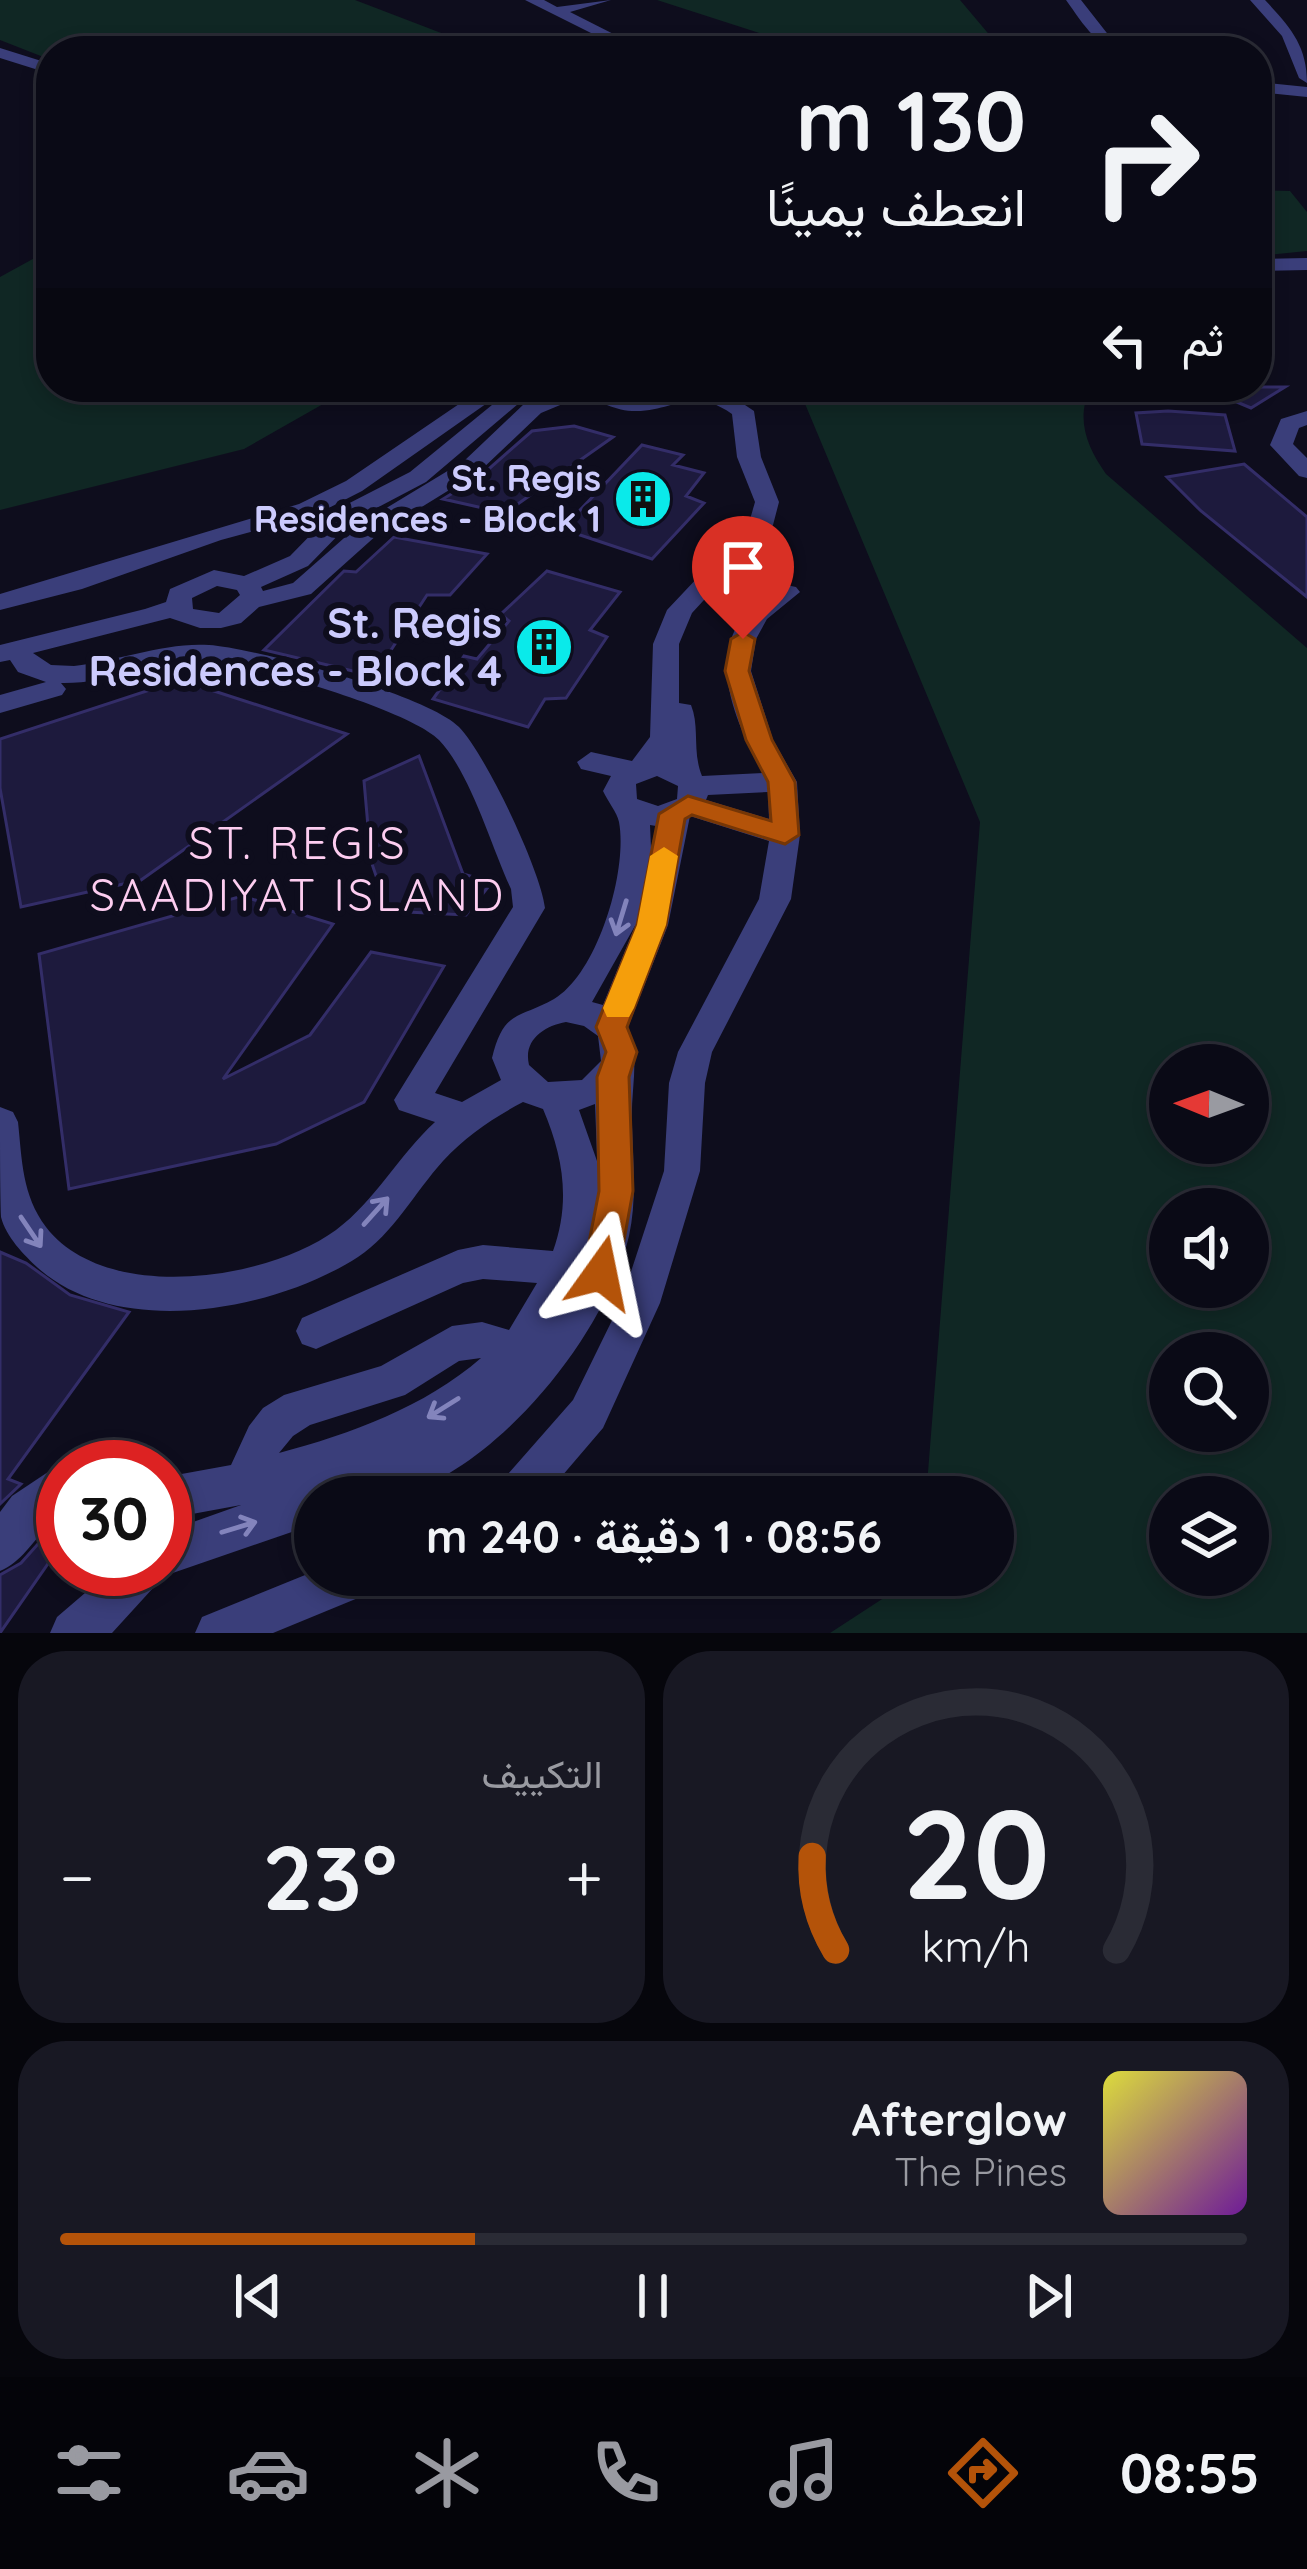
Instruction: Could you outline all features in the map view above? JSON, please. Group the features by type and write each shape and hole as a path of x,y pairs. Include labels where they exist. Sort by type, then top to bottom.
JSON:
{"street":[{"path":"532,0 608,36"},
{"path":"557,11 604,0"},
{"path":"1073,0 1102,36"},
{"path":"1257,0 1298,34 1307,78"},
{"path":"0,53 36,64"},
{"path":"0,66 36,75"},
{"path":"1272,88 1307,92"},
{"path":"1272,265 1307,264"},
{"path":"1272,279 1307,280"},
{"path":"0,602 73,584 212,535 308,509 354,486 477,402"},
{"path":"241,588 299,561 343,516 418,477 509,402"},
{"path":"176,607 179,595 194,584 302,589 369,529 472,466 532,408 547,402"},
{"path":"566,1010 593,981 620,928 638,832 632,785 664,738 668,608 761,525 767,502 749,457 743,411 730,402"},
{"path":"611,1027 652,925 685,795 680,752 688,636 706,600 761,549 784,513 783,489 752,402"},
{"path":"1307,418 1289,424 1281,445 1307,471"},
{"path":"176,607 186,618 215,630 240,614 241,588 200,543"},
{"path":"171,549 194,584"},
{"path":"534,1476 588,1414 640,1303 682,1172 687,1083 695,1052 775,899 785,835 782,782 759,740 737,671 743,639 756,616 787,592"},
{"path":"8,651 84,631 126,627 176,607"},
{"path":"8,651 30,671 65,675 208,652 417,712 452,736 527,889 529,908 412,1100 466,1118"},
{"path":"0,704 52,689"},
{"path":"588,767 605,778 685,795 785,835"},
{"path":"632,785 673,768 685,795"},
{"path":"685,795 782,782"},
{"path":"192,1493 245,1483 355,1450 441,1412 516,1351 584,1271 580,1150 539,1091 508,1058 511,1043 532,1019 566,1010 592,1014 611,1027 621,1052 613,1077 616,1191 554,1348 518,1389 466,1434 396,1476"},
{"path":"0,1122 11,1203 44,1252 88,1282 138,1295 218,1291 279,1276 348,1242 441,1138 466,1118 539,1091 588,1094 613,1077"},
{"path":"316,1331 458,1267 483,1262 584,1271"},
{"path":"245,1483 264,1439 278,1422 299,1409 392,1382 452,1344 482,1340 516,1351"},
{"path":"0,1549 36,1503"},
{"path":"192,1545 294,1510"},
{"path":"73,1633 117,1596"},
{"path":"218,1633 308,1596"}],"green space":[{"path":"0,0 355,0 449,36 36,36 36,54 0,40"},
{"path":"657,0 960,0 990,36 769,36"},
{"path":"1272,190 1290,191 1307,212 1307,251 1272,254"},
{"path":"36,257 36,402 327,402 244,449 0,510 0,277"},
{"path":"804,402 1085,402 1085,432 1106,474 1307,648 1307,1633 830,1633 887,1596 1014,1596 1014,1476 928,1476 980,822"}],"building":[{"path":"1136,413 1225,415 1235,451 1142,444"},
{"path":"574,426 613,437 505,513 443,499 482,475 532,431"},
{"name":"St. Regis Residences - Block 1","path":"642,445 683,455 673,465 704,473 686,496 704,503 652,559 562,529"},
{"path":"1244,464 1307,517 1307,597 1201,511 1167,477"},
{"path":"394,537 487,554 450,595 427,595 374,676 264,650 344,571 356,572"},
{"name":"St. Regis Residences - Block 4","path":"547,571 620,592 590,630 607,637 566,698 545,699 528,727 433,699 464,656 477,659 509,621 501,614"},
{"path":"180,680 347,734 141,880 21,907 0,788 0,739"},
{"path":"419,756 463,874 492,882 466,915 388,911 371,861 364,781"},
{"path":"242,896 333,924 223,1079 310,1035 371,952 444,966 364,1102 276,1144 69,1189 39,954"},
{"path":"0,1252 26,1263 70,1295 129,1312 8,1479 21,1484 0,1504"},
{"path":"36,1546 36,1581 0,1633 0,1575 21,1563"}],"slow traffic":[{"path":"618,1008 652,925 664,856"}],"place":[{"name":"St. Regis Residences - Block 1","path":"643,499"},
{"name":"St. Regis Residences - Block 4","path":"544,647"}],"district":[{"name":"ST. REGIS SAADIYAT ISLAND","path":"298,869"}],"route":[{"path":"601,1273 616,1191 613,1077 621,1052 611,1027 652,925 673,814 688,805 785,835 782,782 759,740 737,671 743,639"}]}
